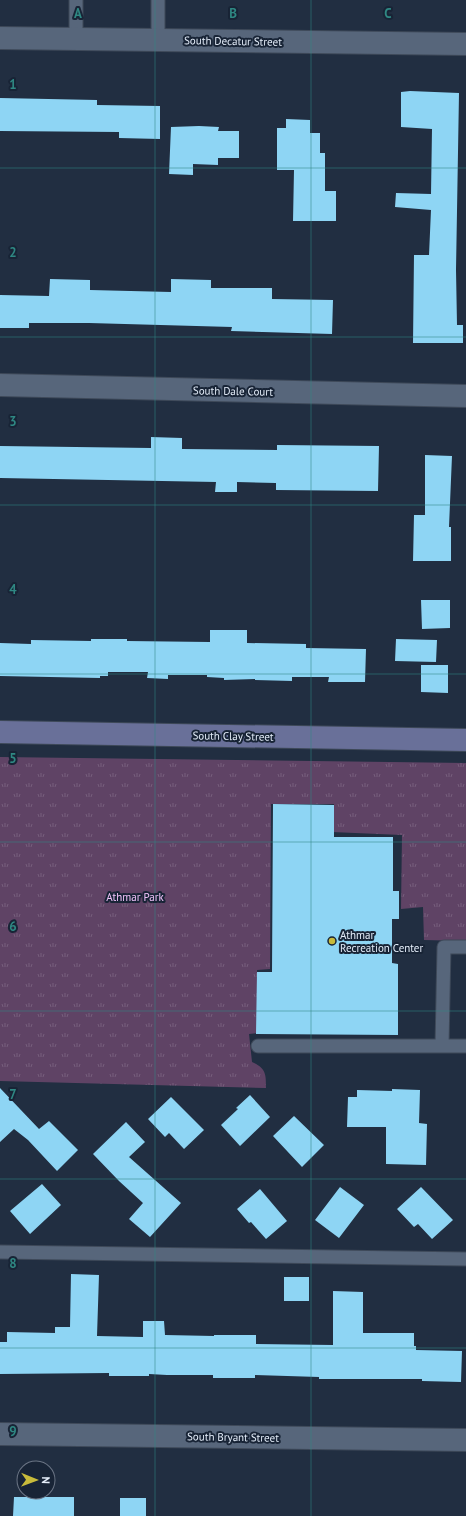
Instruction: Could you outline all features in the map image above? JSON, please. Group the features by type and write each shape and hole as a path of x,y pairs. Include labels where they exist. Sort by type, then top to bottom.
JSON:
{"street":[{"name":"South Decatur Street","path":"0,38 466,44"},
{"name":"South Dale Court","path":"0,386 466,396"},
{"name":"South Clay Street","path":"0,732 466,740"},
{"name":"South Bryant Street","path":"0,1434 466,1440"}],"lane":[{"path":"76,0 76,39"},
{"path":"158,0 158,40"},
{"path":"442,1046 444,947 466,947"},
{"path":"258,1046 466,1046"},
{"path":"0,1252 466,1259"}],"green space":[{"name":"Athmar Park","path":"0,757 466,763 466,941 424,940 423,907 401,909 402,835 332,832 334,804 271,804 270,969 257,970 257,1033 249,1034 252,1062 263,1069 266,1079 266,1088 0,1081"}],"building":[{"path":"401,92 459,93 456,270 457,325 463,325 463,343 413,343 414,255 429,255 431,210 395,207 396,193 431,194 432,129 401,127"},
{"path":"0,98 97,100 97,105 160,106 160,139 119,138 119,132 0,131"},
{"path":"286,119 310,120 310,133 320,133 320,153 325,153 325,191 336,191 336,221 293,221 294,170 277,170 277,128 286,128"},
{"path":"171,127 219,127 218,131 239,131 239,158 218,158 218,165 193,164 193,175 169,174"},
{"path":"50,279 90,280 90,290 171,292 171,279 211,280 211,288 272,288 272,299 333,300 332,334 231,331 232,327 89,323 29,323 29,328 0,328 0,295 49,296"},
{"path":"151,437 182,438 182,449 277,450 277,445 379,446 378,491 276,490 276,483 237,482 237,492 215,492 216,482 0,478 0,446 151,448"},
{"path":"425,455 452,456 449,527 451,527 451,561 413,561 414,515 425,515"},
{"path":"421,600 450,600 450,628 422,629"},
{"path":"210,630 247,630 247,643 306,644 306,648 366,649 365,682 328,682 329,677 292,677 292,681 255,679 224,680 224,678 207,677 207,675 168,675 168,679 147,678 148,672 108,672 108,676 100,676 100,678 0,676 0,643 31,644 31,640 91,641 91,639 210,642"},
{"path":"396,639 437,640 436,662 395,661"},
{"path":"421,665 448,665 448,693 421,692"},
{"name":"Athmar Recreation Center","path":"273,804 334,805 334,837 393,837 393,891 399,891 399,919 392,919 392,963 398,964 398,1035 256,1034 257,972 272,972"},
{"path":"0,1088 39,1129 49,1121 78,1150 57,1171 28,1140 14,1129 0,1142"},
{"path":"392,1089 420,1090 419,1123 427,1124 426,1165 386,1164 386,1127 347,1127 348,1097 357,1097 357,1090 392,1091"},
{"path":"250,1095 270,1117 240,1146 221,1125"},
{"path":"171,1097 204,1130 184,1149 169,1133 165,1137 148,1119"},
{"path":"294,1116 324,1145 302,1167 273,1136"},
{"path":"126,1122 145,1142 129,1157 181,1203 150,1237 129,1219 143,1203 93,1154"},
{"path":"42,1184 61,1205 30,1234 10,1211"},
{"path":"340,1187 364,1205 339,1238 315,1220"},
{"path":"421,1187 453,1220 432,1239 418,1224 414,1227 397,1209"},
{"path":"260,1189 287,1221 266,1239 237,1209"},
{"path":"71,1274 99,1275 97,1336 143,1337 143,1321 164,1321 165,1335 256,1335 256,1344 333,1345 333,1291 363,1292 363,1333 414,1333 414,1346 416,1346 416,1350 462,1351 461,1382 422,1381 422,1379 319,1379 319,1377 255,1375 255,1378 213,1378 213,1375 149,1374 149,1376 109,1376 109,1373 0,1374 0,1342 7,1342 7,1332 55,1333 55,1327 70,1327"},
{"path":"284,1277 309,1277 309,1301 284,1301"},
{"path":"14,1497 16,1497 16,1500 56,1500 56,1497 74,1497 74,1516 13,1516"},
{"path":"120,1498 146,1498 146,1516 120,1516"}],"place":[{"name":"Athmar Recreation Center","path":"332,941"}]}
